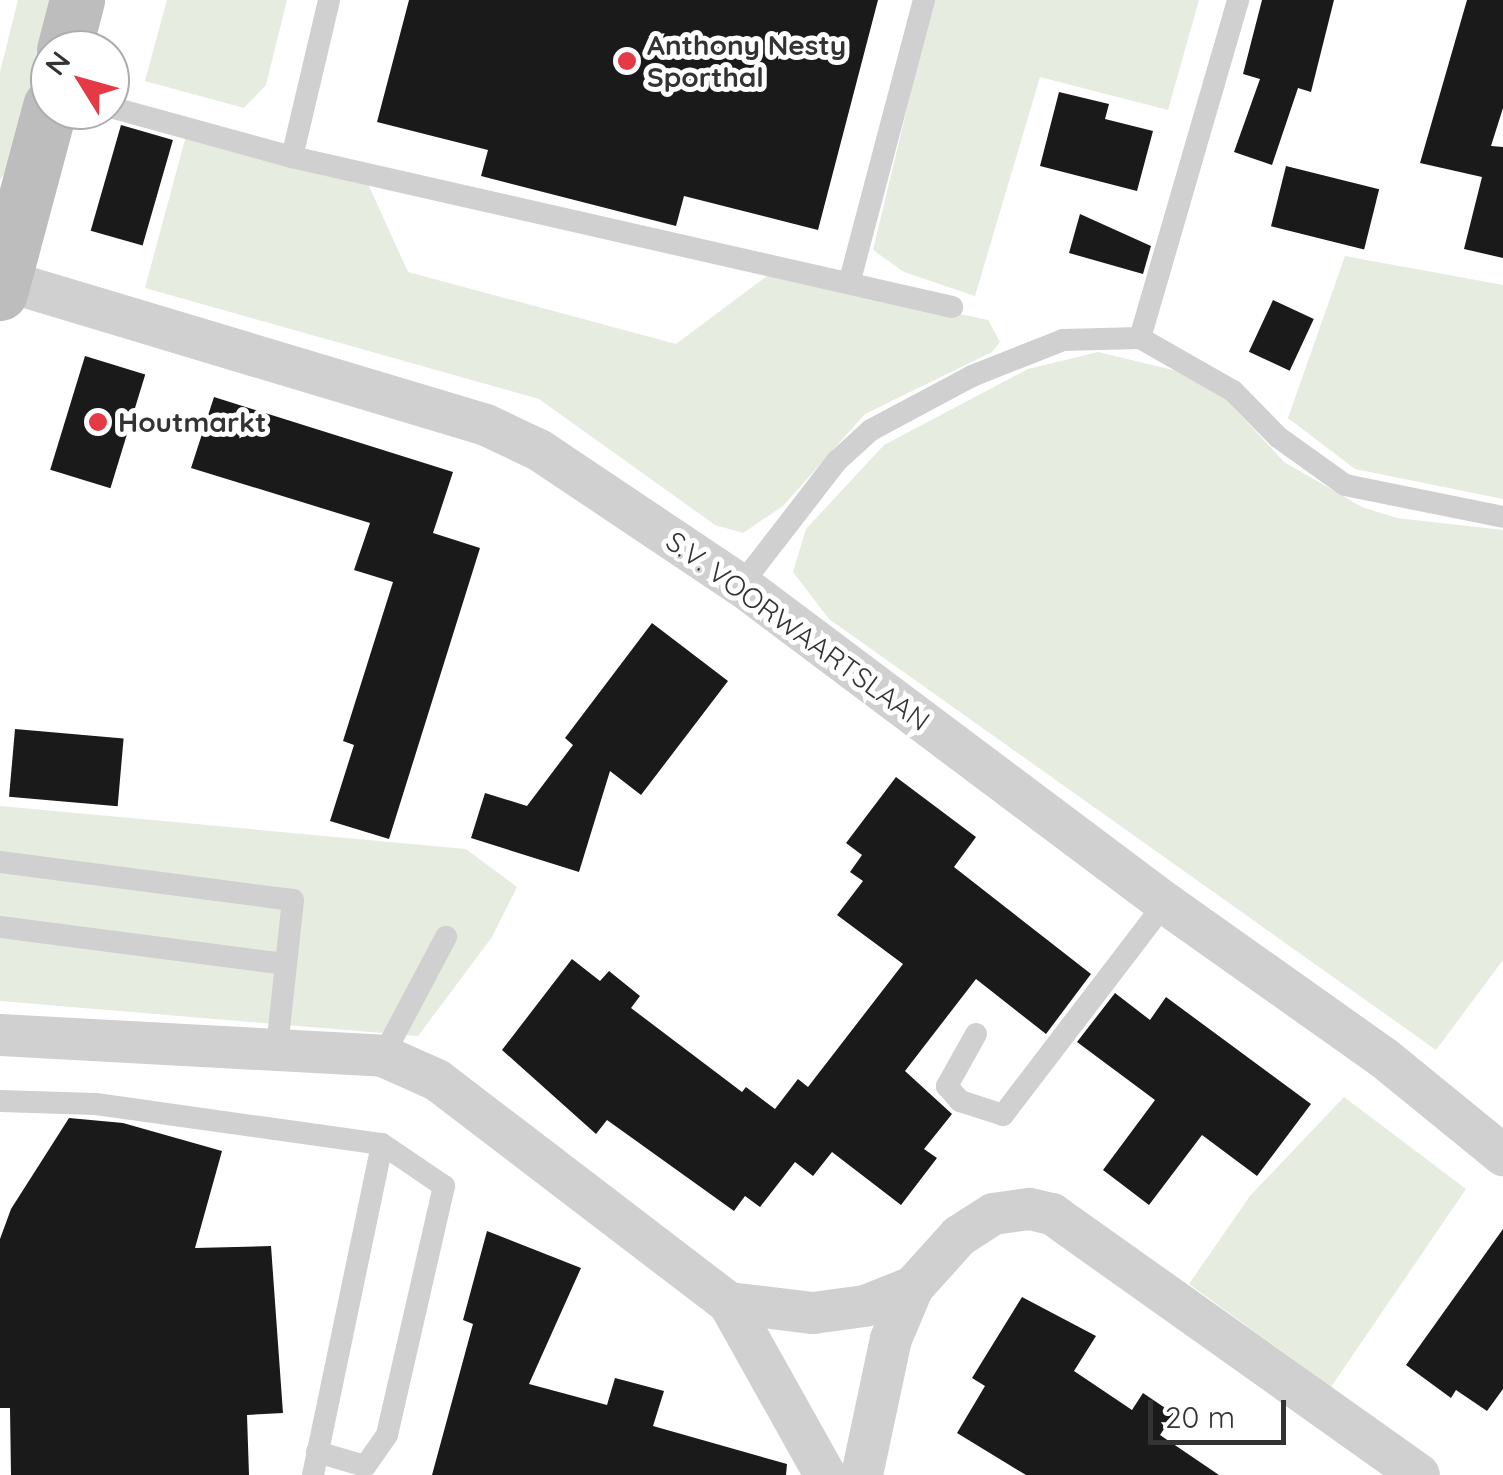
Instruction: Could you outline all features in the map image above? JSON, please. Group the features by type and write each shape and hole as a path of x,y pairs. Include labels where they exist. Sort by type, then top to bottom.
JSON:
{"main road":[{"path":"69,30 77,0"},
{"path":"5,260 43,130"}],"street":[{"name":"S.V. VOORWAARTSLAAN","path":"5,260 486,425 540,450 741,584 1165,903 1384,1058 1503,1155"},
{"path":"0,1035 383,1056 437,1080 729,1303 825,1475"},
{"path":"862,1475 891,1338 913,1287 933,1258 993,1214 1030,1209 1052,1214 1419,1475"},
{"path":"729,1303 814,1313 866,1306 913,1287"}],"lane":[{"path":"292,156 330,0"},
{"path":"850,280 924,0"},
{"path":"1140,338 1238,0"},
{"path":"130,112 292,156 850,280 952,308"},
{"path":"741,584 836,461 871,430 972,376 1063,340 1140,338 1233,390 1278,437 1346,485 1503,517"},
{"path":"0,862 293,900 277,1048"},
{"path":"976,1034 947,1086 960,1101 1003,1116 1165,903"},
{"path":"0,927 285,964"},
{"path":"383,1056 446,937"},
{"path":"0,1102 96,1104 382,1144 444,1186 387,1435 365,1466 315,1464 382,1144"}],"shaded area":[{"path":"18,0 53,0 46,30 30,30 30,92 13,160 0,180 0,72"},
{"path":"167,0 287,0 266,85 244,108 145,81"},
{"path":"933,0 1199,0 1168,110 1040,77 975,296 904,272 873,250"},
{"path":"187,132 363,173 408,272 676,344 771,273 988,320 1000,342 992,352 865,414 783,506 743,533 715,525 539,399 145,288"},
{"path":"1345,256 1503,285 1503,499 1355,469 1288,418"},
{"path":"1098,352 1190,374 1225,398 1284,462 1362,507 1397,518 1503,530 1503,960 1436,1050 829,619 793,572 806,529 884,445 1028,369"},
{"path":"0,806 466,849 517,887 492,937 418,1036 0,1001"},
{"path":"1344,1097 1466,1189 1331,1387 1189,1284 1250,1196"}],"building":[{"name":"Anthony Nesty Sporthal","path":"409,0 878,0 818,230 684,196 676,226 481,176 488,150 377,122"},
{"path":"1262,0 1334,0 1311,92 1298,88 1272,165 1234,152 1260,79 1243,74"},
{"path":"1467,0 1503,0 1503,108 1491,146 1503,147 1503,258 1464,249 1482,177 1420,163"},
{"path":"1059,92 1109,104 1105,119 1153,131 1137,191 1040,166"},
{"path":"130,128 173,140 143,246 91,231 120,130"},
{"path":"1286,166 1379,189 1364,249 1271,226"},
{"path":"1080,214 1151,246 1143,274 1069,253"},
{"path":"1273,300 1314,319 1290,371 1249,352"},
{"name":"Houtmarkt","path":"85,356 145,374 110,488 50,470"},
{"path":"214,397 453,472 433,533 480,548 389,839 330,821 354,745 343,741 393,582 354,570 370,523 191,468"},
{"path":"652,623 728,681 641,795 610,771 579,872 471,838 485,793 527,806 573,745 565,738"},
{"path":"15,729 124,738 118,806 9,797"},
{"path":"896,777 976,837 954,867 1091,974 1046,1034 976,979 905,1071 952,1114 924,1149 937,1158 901,1205 832,1152 813,1176 795,1162 760,1207 745,1196 734,1211 607,1120 596,1134 502,1050 572,959 600,981 609,971 640,996 631,1008 742,1092 746,1087 775,1109 798,1079 808,1087 903,964 837,915 863,881 850,872 862,855 846,843"},
{"path":"1115,993 1150,1020 1166,997 1311,1104 1257,1176 1202,1135 1149,1205 1103,1170 1155,1100 1077,1042"},
{"path":"69,1118 123,1123 222,1151 195,1248 271,1246 283,1413 247,1415 249,1475 11,1475 10,1408 0,1408 0,1239 11,1209"},
{"path":"1503,1229 1503,1389 1487,1411 1456,1390 1451,1398 1406,1365"},
{"path":"487,1231 581,1268 529,1384 607,1405 615,1378 664,1391 653,1426 787,1464 786,1475 432,1475 473,1324 463,1320"},
{"path":"1022,1297 1096,1336 1074,1371 1132,1410 1143,1393 1174,1414 1160,1435 1219,1475 1026,1475 957,1433 985,1386 972,1378"}],"place":[{"name":"Anthony Nesty Sporthal","path":"627,61"},
{"name":"Houtmarkt","path":"98,422"}]}
